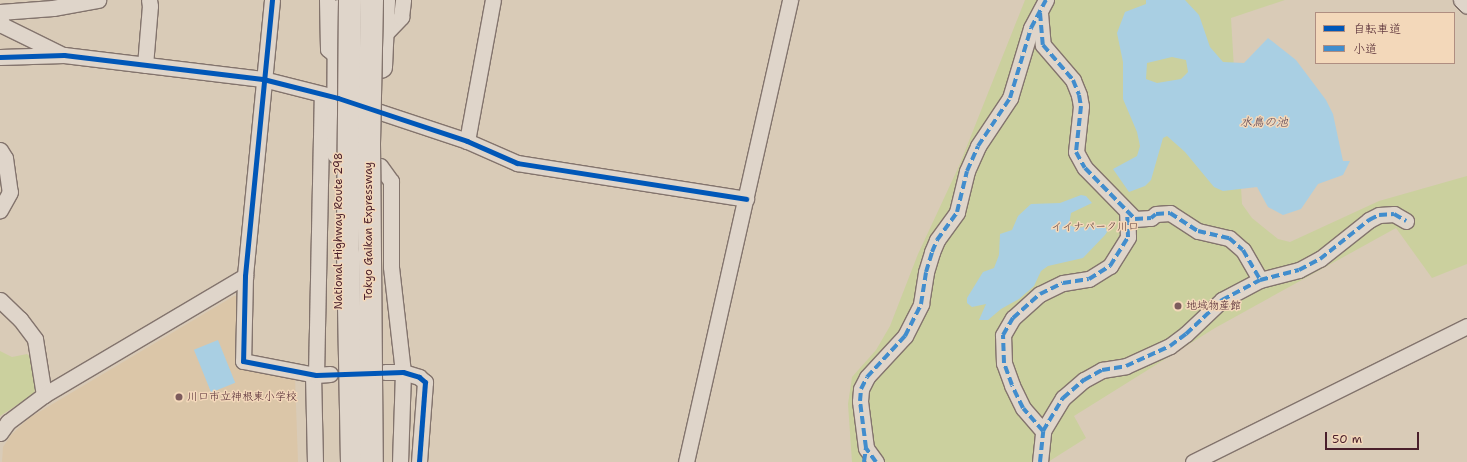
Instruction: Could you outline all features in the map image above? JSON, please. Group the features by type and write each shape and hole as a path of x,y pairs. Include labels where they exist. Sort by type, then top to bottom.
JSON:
{"highway":[{"name":"National Highway Route 298","path":"340,0 338,57 330,96 342,462"},
{"name":"Tokyo Gaikan Expressway","path":"350,0 348,254 352,462"},
{"name":"Tokyo Gaikan Expressway","path":"372,0 369,213 372,462"},
{"path":"383,462 380,112 384,0"},
{"path":"336,462 339,364 348,254"}],"street":[{"path":"0,12 52,8 98,0"},
{"path":"145,65 150,6 149,0"},
{"path":"272,0 263,79 245,276 243,361 319,374"},
{"path":"327,0 328,49 338,57"},
{"path":"382,37 401,17 403,0"},
{"path":"467,141 493,0"},
{"path":"686,462 790,0"},
{"path":"1462,0 1467,6"},
{"path":"1043,7 1043,44 1073,80 1079,96 1081,106 1076,152 1080,162 1127,213 1135,219 1170,213 1198,231 1229,238 1243,250 1260,280"},
{"path":"876,462 865,455 860,401 861,389 867,377 905,336 921,304 926,272 932,252 937,240 957,212 962,200 967,171 978,146 1010,98 1031,28 1043,7"},
{"path":"0,16 2,25 64,55"},
{"path":"0,57 64,55 263,79 330,96 380,112 467,141 518,163 746,199"},
{"path":"315,462 330,96"},
{"path":"0,150 5,158 10,192 0,210"},
{"path":"380,166 391,180 391,267 403,372 400,462"},
{"path":"1043,431 1023,408 1012,385 1004,363 1004,335 1013,318 1040,294 1063,284 1089,280 1110,266 1128,237 1127,213"},
{"path":"1040,462 1043,431 1064,398 1084,380 1102,370 1126,366 1170,346 1186,334 1213,306 1234,292 1260,280 1292,272 1320,259 1362,224 1379,215 1394,214 1406,221"},
{"path":"0,432 8,422 44,395 245,276"},
{"path":"0,300 20,319 35,339 44,395"},
{"path":"1193,462 1467,326"},
{"path":"385,372 403,372 419,377 425,382 418,462"}],"shaded area":[{"name":"川口市立神根東小学校","path":"234,296 240,296 235,361 237,366 264,369 295,377 298,462 2,462 3,447 11,435 29,418"}],"green space":[{"name":"イイナパーク川口","path":"1025,0 1285,0 1231,18 1242,204 1252,218 1278,239 1290,242 1379,201 1467,176 1467,264 1432,278 1396,228 1215,328 1074,416 1086,438 1048,462 852,462 848,404 852,377 876,350 890,326 918,254 959,166"},
{"path":"0,351 12,357 27,354 34,360 37,381 34,394 0,416"}],"water":[{"name":"水鳥の池","path":"1146,0 1185,0 1199,15 1210,47 1223,62 1244,63 1268,38 1296,60 1326,100 1333,114 1343,161 1350,161 1343,175 1318,184 1301,209 1283,215 1268,207 1257,187 1223,191 1214,187 1185,152 1167,136 1163,138 1151,180 1145,186 1129,192 1113,169 1137,156 1140,146 1137,132 1123,99 1123,62 1117,33 1125,12 1146,4","holes":["1172,57 1186,60 1188,72 1181,79 1157,83 1146,79 1147,63"]},
{"path":"1081,195 1086,196 1092,203 1071,213 1069,225 1076,228 1105,225 1107,232 1105,235 1083,258 1048,266 1041,271 1034,286 1019,299 1001,309 988,320 979,320 986,304 972,307 967,303 967,298 983,272 994,268 999,255 1000,234 1012,230 1018,216 1031,204 1060,203"},
{"path":"218,340 235,383 211,392 194,350"}],"marked path":[{"path":"876,462 866,448 860,401 861,389 867,377 905,336 921,304 926,272 932,252 937,240 957,212 967,171 978,146 1010,98 1031,28 1046,0"},
{"path":"1040,13 1043,45 1073,80 1079,95 1081,106 1076,152 1085,168 1135,219 1151,218 1156,214 1170,213 1198,231 1229,238 1243,250 1260,280"},
{"path":"1043,431 1023,408 1012,385 1004,363 1003,335 1013,318 1040,294 1063,283 1089,279 1110,266 1128,237 1127,213"},
{"path":"1040,462 1043,431 1063,398 1084,380 1102,370 1126,366 1170,346 1186,334 1222,300 1260,280 1299,270 1320,259 1369,220 1379,215 1394,214 1406,221"},
{"path":"864,462 866,448"}],"cycle path":[{"path":"272,0 245,276 243,361 316,375 403,372 419,377 425,382 419,462"},
{"path":"0,57 64,55 263,79 338,98 467,141 517,163 746,199"}],"place":[{"name":"地域物産館","path":"1178,306"},
{"name":"川口市立神根東小学校","path":"179,397"}]}
